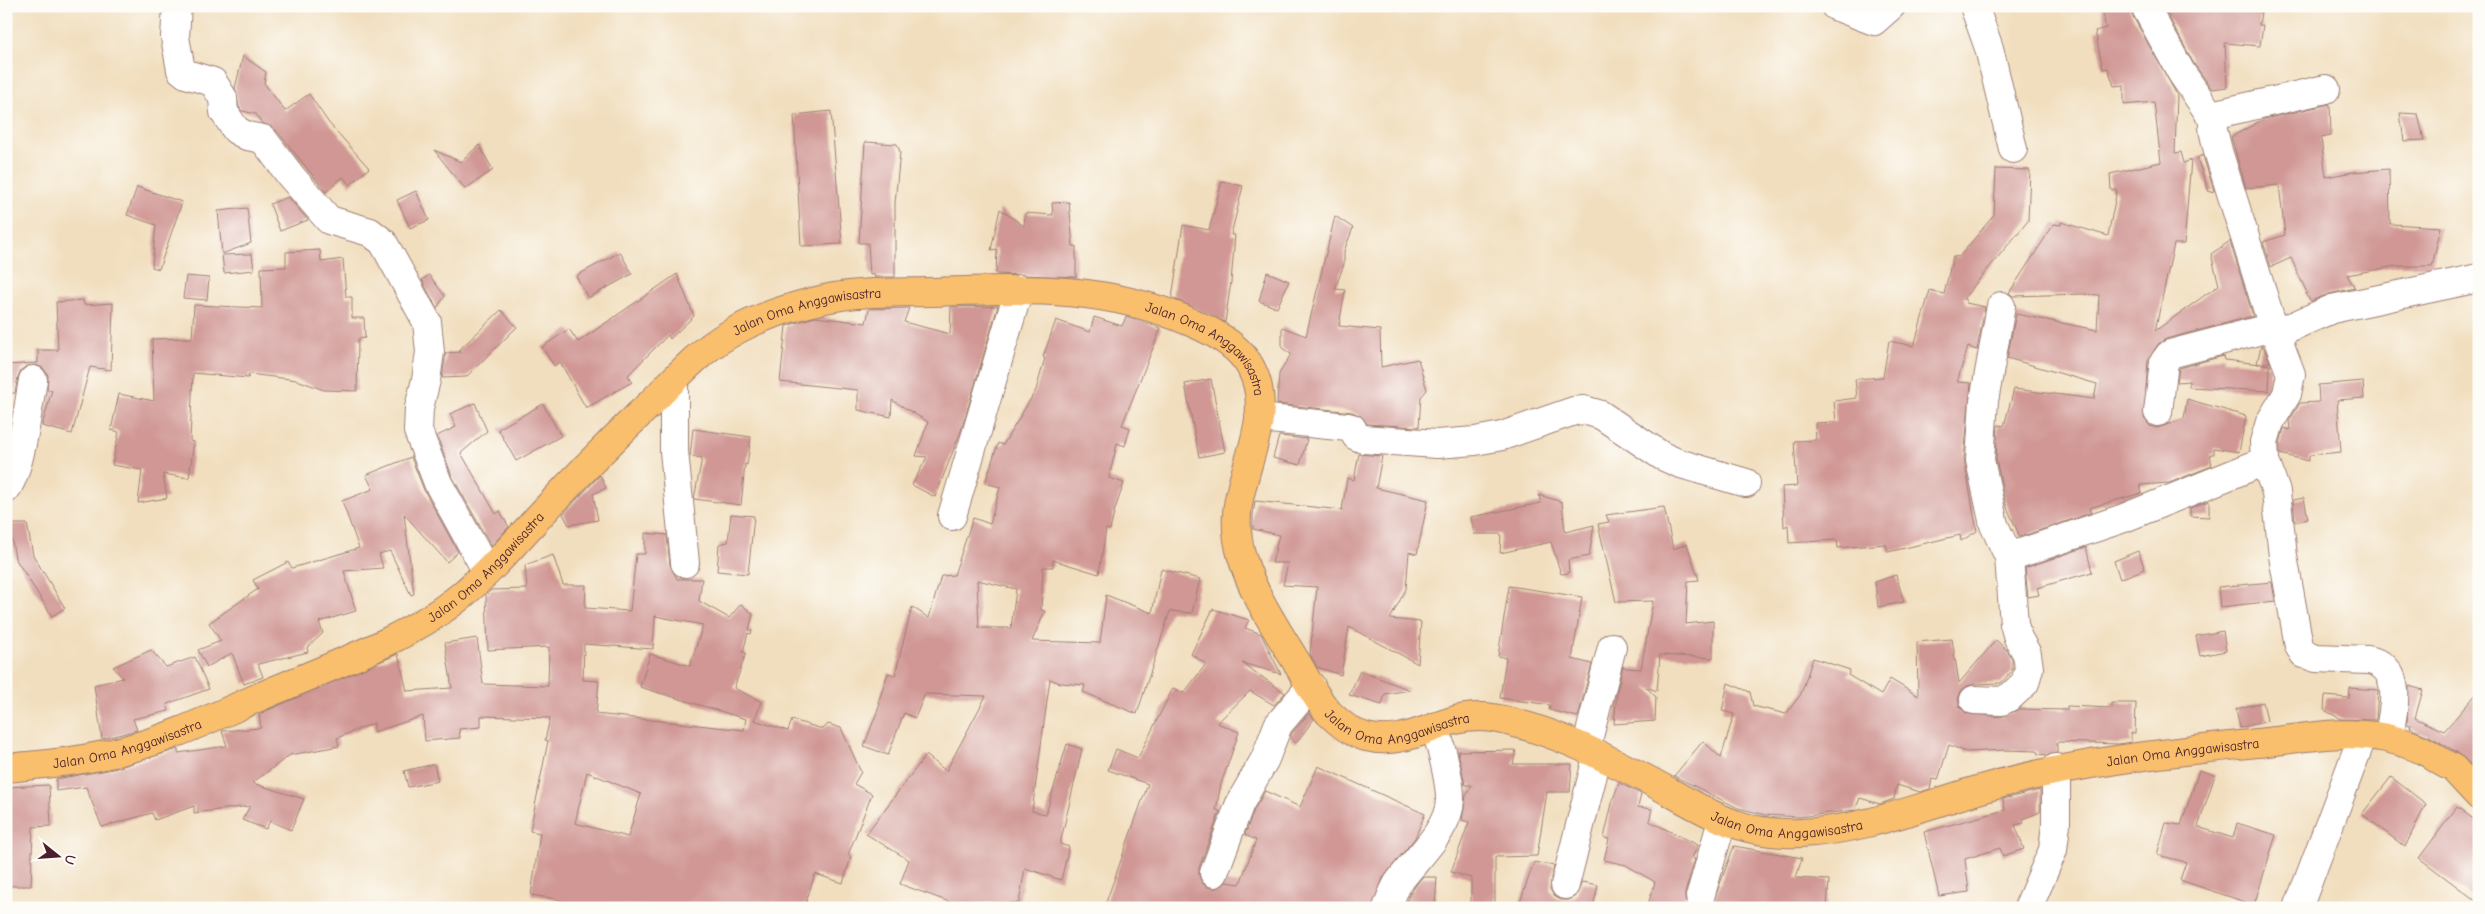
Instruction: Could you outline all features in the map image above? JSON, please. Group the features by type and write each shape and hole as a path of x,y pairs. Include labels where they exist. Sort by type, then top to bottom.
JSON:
{"main road":[{"name":"Jalan Oma Anggawisastra","path":"6,768 68,762 126,750 182,731 320,672 430,620 487,572 594,458 702,353 730,334 766,318 820,300 863,294 1019,289 1074,290 1115,297 1171,313 1211,330 1239,352 1253,370 1259,397 1259,418 1236,516 1240,553 1271,619 1323,707 1350,730 1362,736 1384,740 1415,735 1464,718 1500,718 1592,751 1722,821 1761,831 1786,833 1860,826 2056,768 2213,748 2337,735 2376,737 2428,753 2444,767 2452,767 2479,796"}],"street":[{"path":"177,6 175,37 181,70 186,74 213,82 223,98 224,112 236,130 247,136 263,139 290,176 328,220 370,232 382,242 410,290 427,322 430,352 419,408 418,431 438,484 487,572"},
{"path":"1835,6 1874,22 1891,6"},
{"path":"2146,6 2181,72 2213,119 2218,151 2274,331 2292,379 2287,394 2267,428 2264,442 2266,461 2276,492 2283,556 2301,651 2316,658 2377,661 2386,668 2392,678 2395,701 2376,737 2298,908"},
{"path":"1982,8 1989,48 2013,149"},
{"path":"2213,119 2216,114 2326,89"},
{"path":"2158,412 2164,362 2170,354 2274,331 2332,309 2479,278"},
{"path":"952,516 1019,289"},
{"path":"1974,700 2002,701 2011,696 2026,683 2029,668 2027,654 2018,638 2014,624 2009,557 1994,524 1980,460 1984,401 2001,306"},
{"path":"6,489 11,482 16,467 33,380"},
{"path":"674,380 674,451 684,563"},
{"path":"1259,418 1348,427 1352,428 1356,436 1363,440 1437,444 1502,436 1574,411 1592,412 1678,464 1746,483"},
{"path":"2009,557 2124,518 2266,461"},
{"path":"1565,885 1612,647"},
{"path":"1214,872 1240,803 1265,759 1278,724 1310,686"},
{"path":"1387,908 1397,886 1424,853 1450,809 1448,780 1436,728"},
{"path":"2028,908 2053,850 2056,824 2056,768"},
{"path":"1700,897 1722,821"}],"building":[{"path":"2101,6 2129,6 2131,13 2177,95 2175,153 2181,152 2184,163 2191,160 2184,244 2174,244 2155,331 2219,285 2211,254 2230,241 2253,316 2166,339 2158,344 2148,360 2144,418 2150,426 2157,428 2184,419 2187,399 2246,416 2239,452 2214,448 2214,454 2210,454 2212,466 2169,483 2140,485 2142,493 2089,508 2091,513 2020,537 2006,505 1996,459 1998,425 2004,426 2014,389 2094,399 2097,384 2007,358 2016,314 2097,330 2099,295 2013,296 2009,293 2054,224 2061,225 2061,222 2108,236 2117,190 2111,190 2110,174 2161,162 2154,102 2124,105 2124,85 2114,86 2108,68 2103,69 2095,31 2106,28"},
{"path":"2163,6 2262,6 2259,25 2263,25 2260,46 2225,43 2227,87 2212,89 2194,64"},
{"path":"243,56 266,72 264,83 285,111 309,94 328,122 369,168 350,185 343,177 326,192 276,130 262,123 256,114 242,111 239,107 235,88"},
{"path":"2330,104 2331,136 2321,138 2326,177 2353,172 2389,169 2390,224 2441,227 2432,266 2396,266 2347,275 2355,288 2329,294 2311,301 2305,294 2307,293 2291,258 2271,267 2263,242 2285,235 2279,185 2246,188 2231,137 2264,119"},
{"path":"831,111 842,244 801,246 794,115"},
{"path":"2400,113 2418,114 2424,140 2404,141"},
{"path":"865,142 897,144 900,152 895,203 895,277 874,277 875,274 870,275 868,243 859,243"},
{"path":"479,145 493,170 465,189 434,150 461,162"},
{"path":"2203,155 2214,191 2209,192 2197,158"},
{"path":"1996,169 2030,170 2028,221 1963,299 1966,300 1966,303 1985,307 1977,350 1968,347 1957,382 1971,383 1964,459 1977,531 1961,541 1960,535 1888,552 1886,544 1838,548 1837,540 1789,543 1788,525 1784,527 1782,487 1797,486 1794,441 1816,440 1815,423 1836,422 1834,401 1857,398 1855,379 1883,377 1889,341 1914,346 1930,290 1944,294 1953,256 1959,257 1994,215"},
{"path":"1222,181 1243,186 1231,235 1235,235 1225,322 1172,298 1183,225 1209,230"},
{"path":"137,187 182,202 159,269 152,267 156,225 127,215"},
{"path":"416,191 429,220 410,228 397,200"},
{"path":"288,197 308,220 280,231 270,204"},
{"path":"1069,202 1073,246 1076,246 1076,277 996,274 997,249 991,250 1000,209 1024,226 1025,213 1053,215 1052,203"},
{"path":"247,208 251,243 222,254 218,211"},
{"path":"1335,216 1353,228 1344,251 1344,264 1335,289 1345,290 1339,326 1380,330 1381,367 1418,359 1427,390 1421,397 1419,427 1367,424 1361,416 1352,412 1277,404 1279,374 1291,354 1282,348 1282,327 1306,336"},
{"path":"320,250 321,262 343,259 346,297 352,297 352,318 364,318 365,338 358,339 357,391 324,390 297,380 249,374 248,378 193,373 190,441 194,442 189,478 163,474 167,498 138,503 142,470 112,465 119,432 111,430 119,394 154,401 152,339 192,338 194,305 262,308 261,268 286,267 286,252"},
{"path":"620,252 632,274 588,298 576,276"},
{"path":"252,254 254,270 224,273 222,255"},
{"path":"1267,272 1289,281 1277,308 1259,301"},
{"path":"677,274 694,316 670,339 668,335 628,375 632,382 586,408 560,362 554,366 542,347 569,329 578,342"},
{"path":"429,275 445,296 437,308 422,280"},
{"path":"186,276 209,278 207,300 183,298"},
{"path":"83,300 84,305 113,303 111,370 90,367 72,434 42,426 52,390 47,390 48,375 43,368 36,365 27,366 21,370 15,393 6,394 6,365 38,363 38,350 58,350 56,302"},
{"path":"998,306 961,431 935,497 912,485 927,457 916,456 928,422 892,400 891,417 858,410 858,390 780,382 786,326 815,317 866,323 869,309 909,308 904,322 950,334 951,307"},
{"path":"501,310 517,327 466,377 442,378 446,353 461,352 459,350"},
{"path":"1094,317 1122,326 1126,317 1161,328 1122,425 1130,428 1125,446 1117,443 1109,478 1124,483 1110,530 1106,529 1099,574 1053,560 1053,567 1043,567 1041,610 1045,611 1032,641 1100,643 1106,595 1152,613 1161,569 1200,579 1192,613 1170,611 1137,714 1083,692 1085,685 1060,683 1050,679 1032,811 1046,814 1067,744 1082,749 1060,844 1069,847 1061,880 1025,868 1019,903 980,903 980,908 966,908 900,884 909,860 866,834 926,755 946,771 986,696 925,694 915,718 904,713 888,755 864,746 880,704 878,703 888,673 895,675 912,607 929,618 941,576 954,575 973,518 990,524 1000,487 985,483 998,443 1003,445 1036,390 1045,358 1043,357 1056,320 1090,332","holes":["977,580 1016,589 1011,628 979,628"]},
{"path":"2261,346 2263,346 2270,362 2257,364"},
{"path":"2223,356 2224,360 2270,365 2269,391 2189,387 2189,381 2177,382 2179,368"},
{"path":"1211,379 1225,452 1199,457 1185,384"},
{"path":"2363,381 2364,398 2337,400 2341,452 2310,455 2308,461 2280,454 2280,444 2284,428 2290,430 2289,421 2300,403 2319,402 2318,385"},
{"path":"475,403 487,431 461,453 496,514 500,511 509,527 491,546 452,476 437,436 456,427 450,414"},
{"path":"543,404 561,436 516,461 498,429"},
{"path":"693,429 751,437 747,465 745,464 741,505 694,499 702,458 690,456"},
{"path":"1279,436 1307,439 1300,465 1273,458"},
{"path":"1359,454 1382,456 1376,488 1428,500 1417,554 1409,552 1406,589 1390,619 1421,622 1418,664 1349,627 1341,675 1317,667 1310,654 1317,587 1283,585 1288,563 1272,563 1279,535 1253,529 1253,515 1255,501 1342,510 1347,478 1354,480"},
{"path":"411,457 424,490 458,552 447,562 404,514 414,594 411,595 390,551 379,554 383,568 344,571 356,611 319,622 323,633 307,648 308,652 258,664 263,677 244,684 232,653 207,667 198,650 221,641 209,623 258,589 253,580 288,562 292,568 359,548 342,501 373,489 366,475"},
{"path":"600,475 606,488 593,494 598,520 569,525 563,514"},
{"path":"1539,495 1562,502 1565,532 1594,525 1589,556 1568,560 1569,573 1561,574 1551,542 1500,553 1501,534 1474,534 1471,517 1541,503"},
{"path":"2304,498 2308,519 2295,522 2293,500"},
{"path":"2209,501 2209,517 2190,516 2190,508"},
{"path":"1664,507 1673,549 1687,544 1699,580 1688,581 1686,624 1713,621 1713,658 1660,655 1657,691 1646,687 1656,697 1655,721 1614,724 1617,691 1623,666 1641,669 1653,601 1616,602 1598,524 1609,522 1606,515"},
{"path":"731,514 754,516 748,574 717,571 719,544 728,542"},
{"path":"9,524 27,524 33,555 65,608 52,616 15,558"},
{"path":"645,533 667,535 670,565 677,579 702,579 699,601 729,618 741,604 753,614 749,630 752,631 751,634 748,633 743,652 746,653 734,688 762,702 754,720 788,731 792,720 823,729 828,724 841,728 861,772 854,784 872,794 848,855 851,857 843,883 815,874 804,908 557,908 562,900 531,895 540,833 530,831 548,741 545,740 550,718 481,716 481,727 459,729 460,738 425,741 423,716 374,732 374,723 337,738 339,746 290,755 252,783 304,799 291,830 270,821 266,829 242,820 250,806 194,813 194,806 155,820 152,813 102,827 86,787 56,791 56,779 113,769 178,749 178,753 227,746 222,731 261,728 259,714 398,654 407,691 452,688 445,643 477,638 483,684 548,686 549,647 488,650 486,595 491,590 527,589 525,565 553,555 563,585 586,585 585,608 630,611 636,554 645,554","holes":["655,616 703,625 690,666 650,654 640,687 746,719 744,730 596,714 599,681 583,680 584,644 653,649","587,772 641,794 628,837 575,823"]},
{"path":"2086,547 2092,572 2037,588 2039,595 2028,597 2025,568"},
{"path":"2138,551 2145,569 2120,579 2114,561"},
{"path":"1896,575 1904,602 1878,607 1875,582"},
{"path":"2272,582 2275,601 2220,607 2218,587"},
{"path":"1509,586 1582,597 1572,659 1592,664 1578,717 1549,710 1550,705 1500,698 1506,658 1498,656"},
{"path":"1213,609 1249,620 1245,628 1261,634 1281,674 1242,663 1285,693 1274,705 1250,691 1217,723 1239,732 1221,784 1216,810 1220,811 1199,868 1202,883 1208,887 1216,888 1226,882 1240,884 1256,840 1245,835 1254,810 1265,791 1300,807 1318,766 1425,814 1415,838 1383,878 1372,908 1104,908 1148,784 1108,770 1116,749 1138,758 1173,688 1184,693 1206,664 1191,654"},
{"path":"2223,631 2226,651 2200,656 2196,636"},
{"path":"1952,639 1959,683 1996,640 2007,650 2012,659 2012,671 2001,683 1974,684 1967,686 1961,691 1958,699 1960,707 1966,713 2001,717 2020,709 2067,710 2067,706 2111,708 2111,703 2136,703 2135,733 2131,733 2131,742 2119,744 2057,742 2057,753 2048,755 2038,754 2037,751 1966,752 1949,745 1938,780 1932,779 1930,789 1920,792 1897,785 1894,799 1880,804 1860,798 1855,810 1799,817 1766,815 1738,808 1674,776 1703,741 1721,758 1734,714 1722,711 1728,683 1750,692 1753,706 1786,714 1801,694 1813,658 1850,670 1848,675 1881,695 1890,679 1918,696 1917,642"},
{"path":"151,650 166,667 195,657 209,689 167,704 169,711 133,719 137,730 102,739 94,685 123,678 113,667"},
{"path":"1360,671 1410,690 1385,694 1382,705 1349,695"},
{"path":"2409,686 2423,690 2415,718 2444,731 2479,691 2479,773 2458,753 2431,737 2410,728 2411,725 2407,724"},
{"path":"2350,688 2378,690 2376,720 2341,719 2324,710 2325,696 2349,698"},
{"path":"2263,702 2267,721 2240,728 2236,709"},
{"path":"1309,713 1314,719 1296,743 1290,738 1292,733"},
{"path":"1516,750 1513,764 1572,764 1570,792 1547,792 1537,856 1495,857 1495,905 1471,907 1471,878 1451,872 1469,822 1462,820 1466,796 1472,785 1465,785 1458,751"},
{"path":"434,764 438,781 408,787 404,771"},
{"path":"2199,770 2215,775 2198,827 2233,838 2237,823 2276,835 2254,905 2180,880 2186,862 2157,855 2166,823 2181,825"},
{"path":"2391,777 2426,804 2405,847 2362,814"},
{"path":"1619,783 1641,794 1638,807 1652,809 1649,821 1698,845 1692,858 1695,859 1685,893 1685,901 1689,908 1647,908 1655,882 1626,865 1604,860 1609,839 1604,838 1613,799"},
{"path":"49,785 51,826 33,827 31,886 6,886 6,787"},
{"path":"2040,790 2040,812 2023,819 2024,823 2015,825 2024,849 2003,856 2000,848 1965,859 1969,892 1939,896 1924,832 2005,810 2003,799"},
{"path":"2457,807 2479,823 2479,903 2419,858"},
{"path":"1734,846 1802,858 1796,878 1829,880 1827,908 1711,908"},
{"path":"1534,862 1554,866 1550,889 1554,896 1561,900 1569,900 1576,896 1582,882 1598,885 1593,908 1518,908"},
{"path":"1422,877 1437,877 1435,908 1404,908 1411,892"}]}
